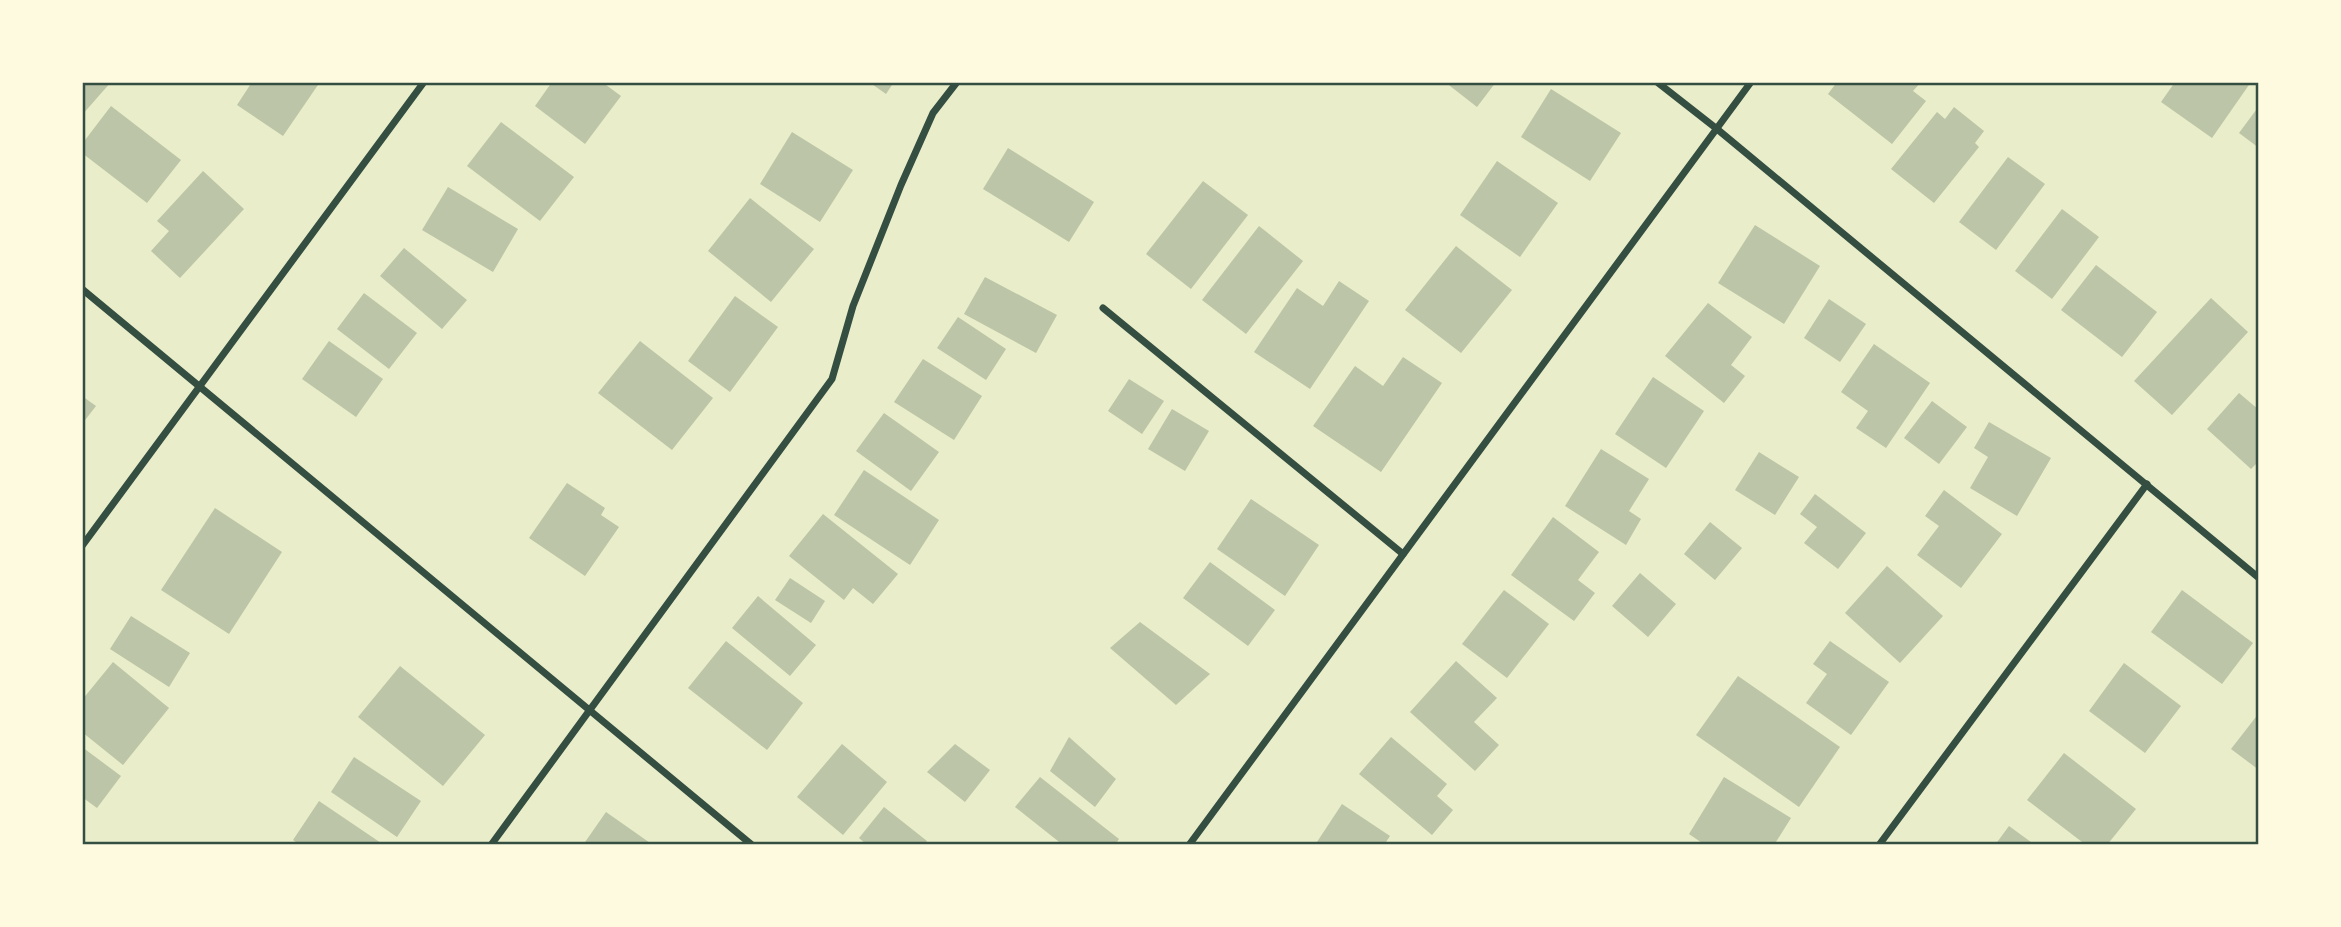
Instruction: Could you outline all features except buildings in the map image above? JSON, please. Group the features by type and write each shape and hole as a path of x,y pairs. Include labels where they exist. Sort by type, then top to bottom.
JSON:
{"street":[{"path":"82,546 424,82"},
{"path":"491,845 832,379 853,306 901,185 933,113 957,82"},
{"path":"1657,82 2259,578"},
{"path":"1189,845 1751,82"},
{"path":"82,289 752,845"},
{"path":"1103,309 1403,554"},
{"path":"1879,845 2147,484"}]}
